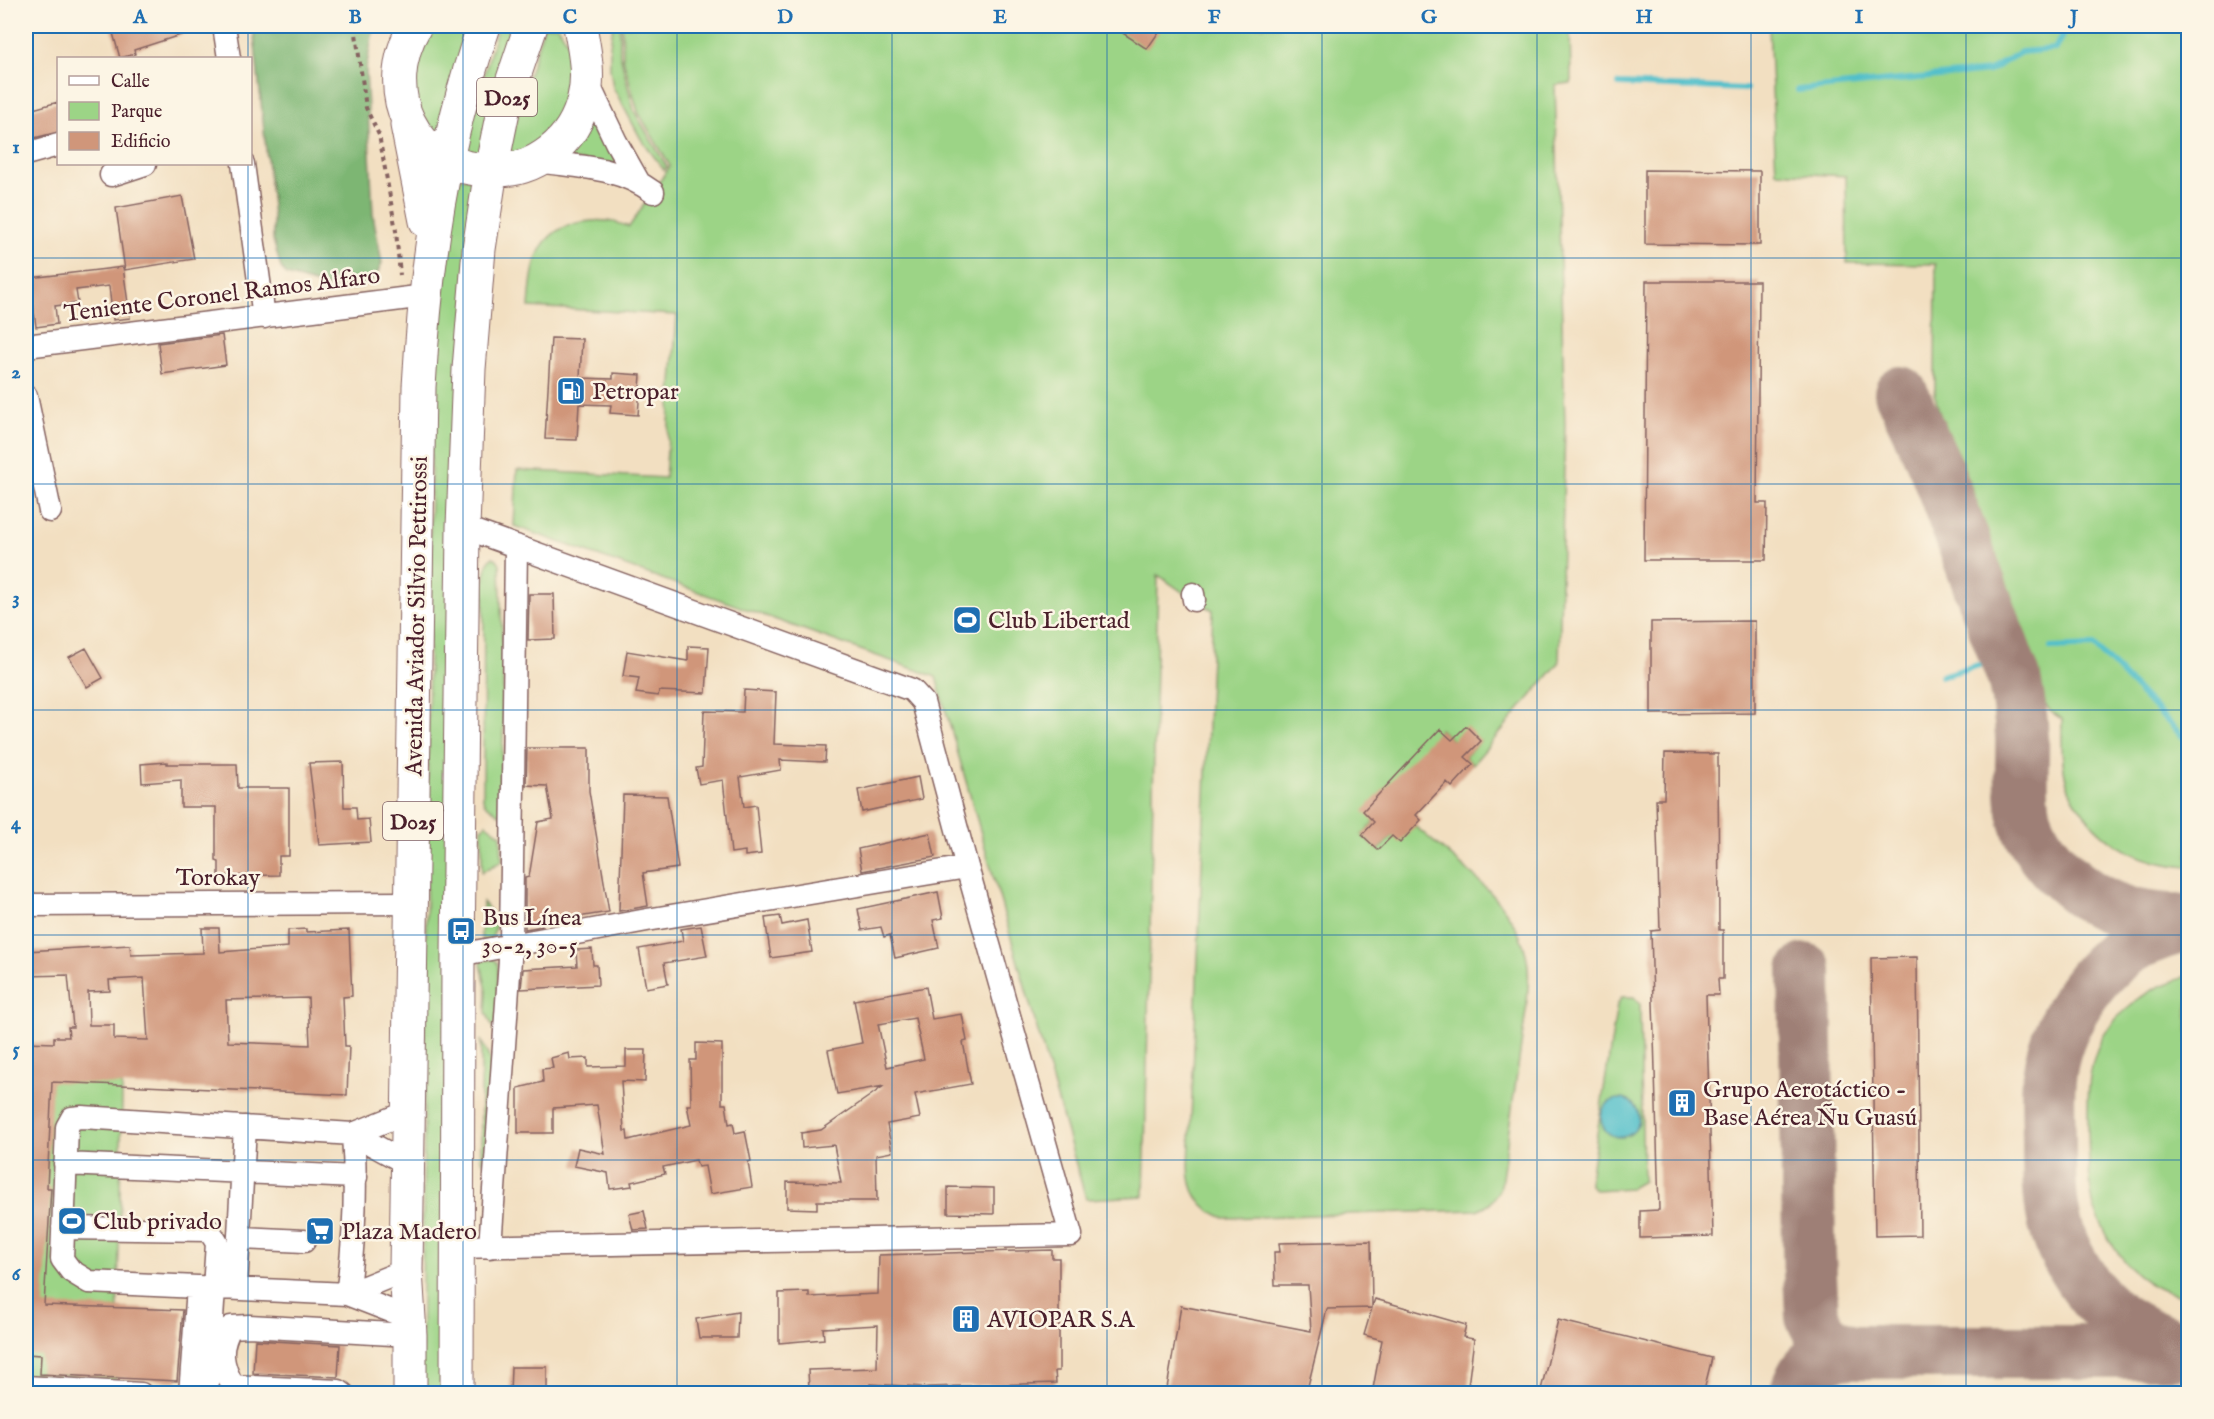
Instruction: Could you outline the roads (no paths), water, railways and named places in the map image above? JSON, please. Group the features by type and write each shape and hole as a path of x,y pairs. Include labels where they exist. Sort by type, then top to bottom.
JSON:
{"highway":[{"path":"415,26 405,44 398,77 430,250"},
{"name":"Avenida Aviador Silvio Pettirossi","path":"410,1394 406,1270 419,387 414,298 430,250 445,159 484,26"},
{"name":"Avenida Aviador Silvio Pettirossi","path":"457,1394 474,1247 458,955 463,527 469,369 479,249 491,171 504,106 531,26"},
{"path":"571,26 580,42 586,70"},
{"path":"403,110 420,138 431,150 445,159 473,170 491,171 509,171 533,163 559,145 579,115 585,98 586,70 580,26"},
{"path":"479,249 502,206 533,163"}],"street":[{"path":"224,26 229,57"},
{"path":"400,60 406,26"},
{"path":"533,163 585,166 612,172 646,187 616,142 586,70"},
{"path":"26,154 57,145"},
{"path":"111,175 142,165"},
{"path":"243,165 264,317"},
{"name":"Teniente Coronel Ramos Alfaro","path":"26,346 414,298"},
{"path":"26,396 50,511"},
{"path":"463,527 516,546 912,690 923,702 1071,1235 474,1247 511,945 516,546"},
{"path":"458,955 658,918 967,867"},
{"name":"Torokay","path":"26,905 411,903"},
{"path":"353,1134 408,1112"},
{"path":"406,1270 347,1294 89,1282 71,1271 62,1259 67,1127 72,1118 93,1117 353,1134 408,1164"},
{"path":"190,1394 216,1289 240,1238 245,1127"},
{"path":"347,1294 354,1240 356,1177 353,1134"},
{"path":"65,1164 356,1177"},
{"path":"63,1228 209,1230 217,1242 216,1289 207,1394"},
{"path":"240,1238 304,1241"},
{"path":"347,1294 409,1327"},
{"path":"343,1394 339,1391 234,1386 224,1364 223,1340 231,1327 409,1327"},
{"path":"26,1387 141,1394"}],"water":[{"path":"1620,1099 1633,1105 1639,1118 1633,1131 1620,1137 1607,1131 1601,1118 1607,1105"}],"waterway":[{"path":"1798,90 1989,71 2021,52 2055,49 2067,26"},
{"path":"1619,84 1746,89"},
{"path":"2051,648 2094,646 2183,737 2188,737"},
{"path":"1941,676 1979,665"}],"place":[{"name":"Petropar","path":"571,391"},
{"name":"Club Libertad","path":"967,620"},
{"name":"Bus Línea 30-2, 30-5","path":"461,931"},
{"name":"Grupo Aerotáctico - Base Aérea Ñu Guasú","path":"1682,1103"},
{"name":"Club privado","path":"72,1221"},
{"name":"Plaza Madero","path":"320,1231"},
{"name":"AVIOPAR S.A","path":"966,1319"}]}
